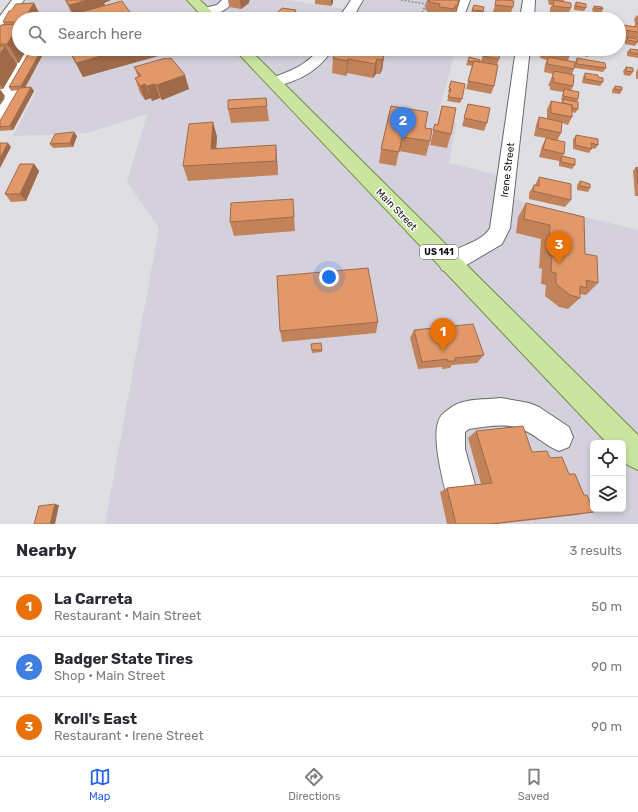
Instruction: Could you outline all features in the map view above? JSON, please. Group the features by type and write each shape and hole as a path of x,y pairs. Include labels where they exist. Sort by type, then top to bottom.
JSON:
{"main road":[{"path":"193,0 204,12"},
{"name":"Main Street","path":"248,56 638,455"}],"street":[{"path":"2,22 18,0"},
{"path":"214,12 229,0"},
{"path":"349,12 357,0"},
{"path":"460,12 464,0"},
{"path":"528,12 529,0"},
{"path":"2,22 12,21"},
{"path":"3,93 29,56"},
{"path":"274,82 311,67 321,56"},
{"name":"Irene Street","path":"450,264 495,238 500,228 522,56"},
{"path":"0,119 15,94 3,93"},
{"path":"470,524 451,449 451,426 463,416 501,412 529,417 559,437"}],"path":[{"path":"400,0 426,4"},
{"path":"423,12 428,0"}],"shaded area":[{"path":"18,0 286,0 351,10 350,12 12,12 12,18 5,18"},
{"path":"365,0 471,0 467,12 357,12"},
{"path":"43,56 322,56 328,58 329,56 454,56 437,118 456,122 449,163 506,177 504,197 638,230 638,524 105,524 159,228 127,182 147,114 87,133 13,136 37,90 24,91"}],"building":[{"path":"66,0 88,0 69,5"},
{"path":"429,0 459,0 454,9 439,7 440,4 429,2"},
{"path":"496,0 514,1 513,7 495,5"},
{"path":"554,0 571,3 571,8 553,6"},
{"path":"122,1 130,12 81,12"},
{"path":"576,2 586,4 586,8 576,6"},
{"path":"34,3 28,12 12,12 12,22 3,22 9,11 11,11 16,4"},
{"path":"474,5 484,7 483,11 472,10"},
{"path":"594,6 602,7 603,9 595,8"},
{"path":"282,8 296,10 294,12 278,12"},
{"path":"636,23 638,24 638,32 626,30 626,25 636,27"},
{"path":"12,24 12,36 7,44 0,44 1,25"},
{"path":"627,37 637,39 638,42 628,40"},
{"path":"0,46 5,46 0,54"},
{"path":"630,49 638,50 638,54 630,52"},
{"path":"27,56 38,56 21,86 9,87"},
{"path":"72,56 101,56 76,63"},
{"path":"334,56 384,56 382,60 377,59 375,64 333,58"},
{"path":"483,56 499,56 499,59"},
{"path":"469,57 480,60 480,62 468,61"},
{"path":"548,57 575,62 574,69 547,64"},
{"path":"171,58 185,75 157,85 147,86 145,84 140,86 135,78 141,76 134,67"},
{"path":"577,58 605,63 606,68 577,64"},
{"path":"474,61 498,65 494,86 468,81"},
{"path":"626,67 633,68 633,72 626,71"},
{"path":"554,71 574,75 573,86 553,82 554,78 552,78"},
{"path":"585,73 598,75 598,77 603,78 603,82 585,79"},
{"path":"451,81 465,84 462,99 448,97 451,89 449,88"},
{"path":"615,86 622,87 622,90 615,89"},
{"path":"31,87 10,126 0,127 0,121 19,88"},
{"path":"564,89 579,92 578,99 563,96"},
{"path":"266,98 267,106 228,109 228,100"},
{"path":"563,99 578,102 578,109 572,108 572,105 563,103"},
{"path":"551,101 572,105 572,117 551,113"},
{"path":"468,104 490,108 487,123 464,118"},
{"path":"391,106 428,112 425,128 432,129 430,141 402,137 399,152 381,149"},
{"path":"442,106 456,108 451,134 433,130 435,124 438,125"},
{"path":"539,117 562,122 561,133 538,128"},
{"path":"213,122 211,149 276,145 276,161 183,166 189,124"},
{"path":"74,132 70,143 50,144 55,134"},
{"path":"576,135 598,139 598,145 591,143 592,149 575,145"},
{"path":"546,138 565,142 564,154 543,149"},
{"path":"0,143 8,143 0,158"},
{"path":"562,156 575,159 575,165 561,162"},
{"path":"20,164 34,164 20,194 5,194"},
{"path":"636,167 638,168 638,184"},
{"path":"539,177 571,184 571,200 533,191 534,185 539,186"},
{"path":"580,181 590,184 590,188 580,186"},
{"path":"293,199 294,217 230,222 231,203"},
{"path":"526,203 584,217 585,254 597,256 598,283 586,280 587,288 580,286 580,298 570,295 556,284 556,273 551,272 552,256 549,255 550,225 524,219"},
{"path":"368,268 378,322 280,331 277,276"},
{"path":"473,324 484,355 455,358 455,361 447,361 447,359 422,362 414,330"},
{"path":"321,343 322,350 312,350 311,344"},
{"path":"523,426 532,452 547,451 550,458 562,457 569,474 575,474 584,495 587,495 590,502 590,512 594,512 490,524 456,524 447,488 492,483 476,431"},
{"path":"55,504 50,524 34,524 39,506"}],"place":[{"name":"Badger State Tires","path":"403,140"},
{"name":"Kroll's East","path":"559,264"},
{"name":"La Carreta","path":"443,351"}]}
